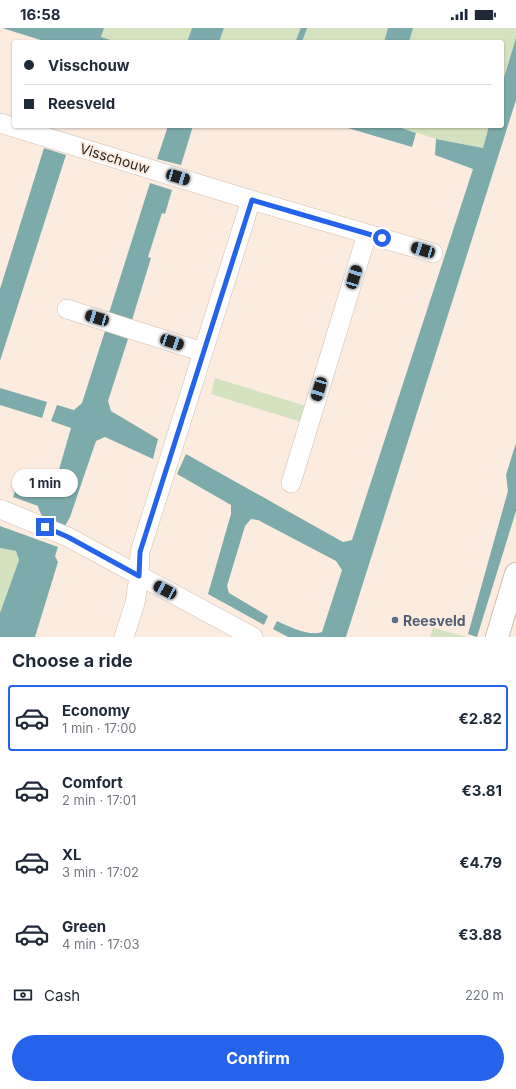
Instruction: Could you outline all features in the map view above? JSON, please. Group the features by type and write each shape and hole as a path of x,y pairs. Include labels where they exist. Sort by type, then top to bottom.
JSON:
{"street":[{"name":"Visschouw","path":"0,123 12,127"},
{"name":"Visschouw","path":"16,128 252,200 433,253"},
{"path":"124,637 135,603 139,576 140,552 252,200"},
{"path":"291,483 367,234"},
{"path":"67,309 203,352"},
{"path":"0,509 68,537 253,637"},
{"path":"497,637 516,574"}],"green space":[{"path":"104,28 192,28 188,40 111,40 101,37"},
{"path":"224,28 388,28 385,40 220,40"},
{"path":"413,28 516,28 516,38 504,77 504,40 410,40"},
{"path":"402,128 488,128 483,148 436,139"},
{"path":"215,378 306,406 301,422 211,394"},
{"path":"0,548 16,551 19,560 0,613"},
{"path":"433,628 467,637 430,637"}],"water":[{"path":"2,28 104,28 101,37 111,40 41,40"},
{"path":"192,28 224,28 220,40 188,40"},
{"path":"388,28 413,28 410,40 385,40"},
{"path":"516,38 516,100 346,637 288,637 273,629 277,621 306,632 322,632 342,570 336,561 258,520 251,519 245,526 227,586 229,593 268,616 264,625 208,594 231,514 231,505 177,474 186,454 343,542 352,540 473,169 435,155 436,139 483,148 488,128 504,128 504,77"},
{"path":"167,128 192,128 181,165 157,159"},
{"path":"348,128 402,128 416,133 412,147"},
{"path":"44,148 66,155 0,361 0,289"},
{"path":"150,183 172,190 165,214 162,213 148,257 151,258 132,320 109,313"},
{"path":"105,331 128,339 108,401 111,411 158,439 153,459 105,437 96,441 70,517 65,526 51,522 45,518 38,506 13,497 18,482 41,489 50,489 54,487 71,428 51,421 57,405 74,410 82,403"},
{"path":"0,388 47,402 42,418 0,405"},
{"path":"516,443 516,511 477,637 468,634 508,491 506,475"},
{"path":"0,526 58,547 55,556 58,562 35,637 0,637 0,613 19,560 16,551 0,548"}],"waterway":[{"path":"299,40 304,28"}],"place":[{"name":"Reesveld","path":"395,620"}],"route":[{"path":"45,527 68,537 139,576 140,552 194,378 252,200 382,238"}]}
